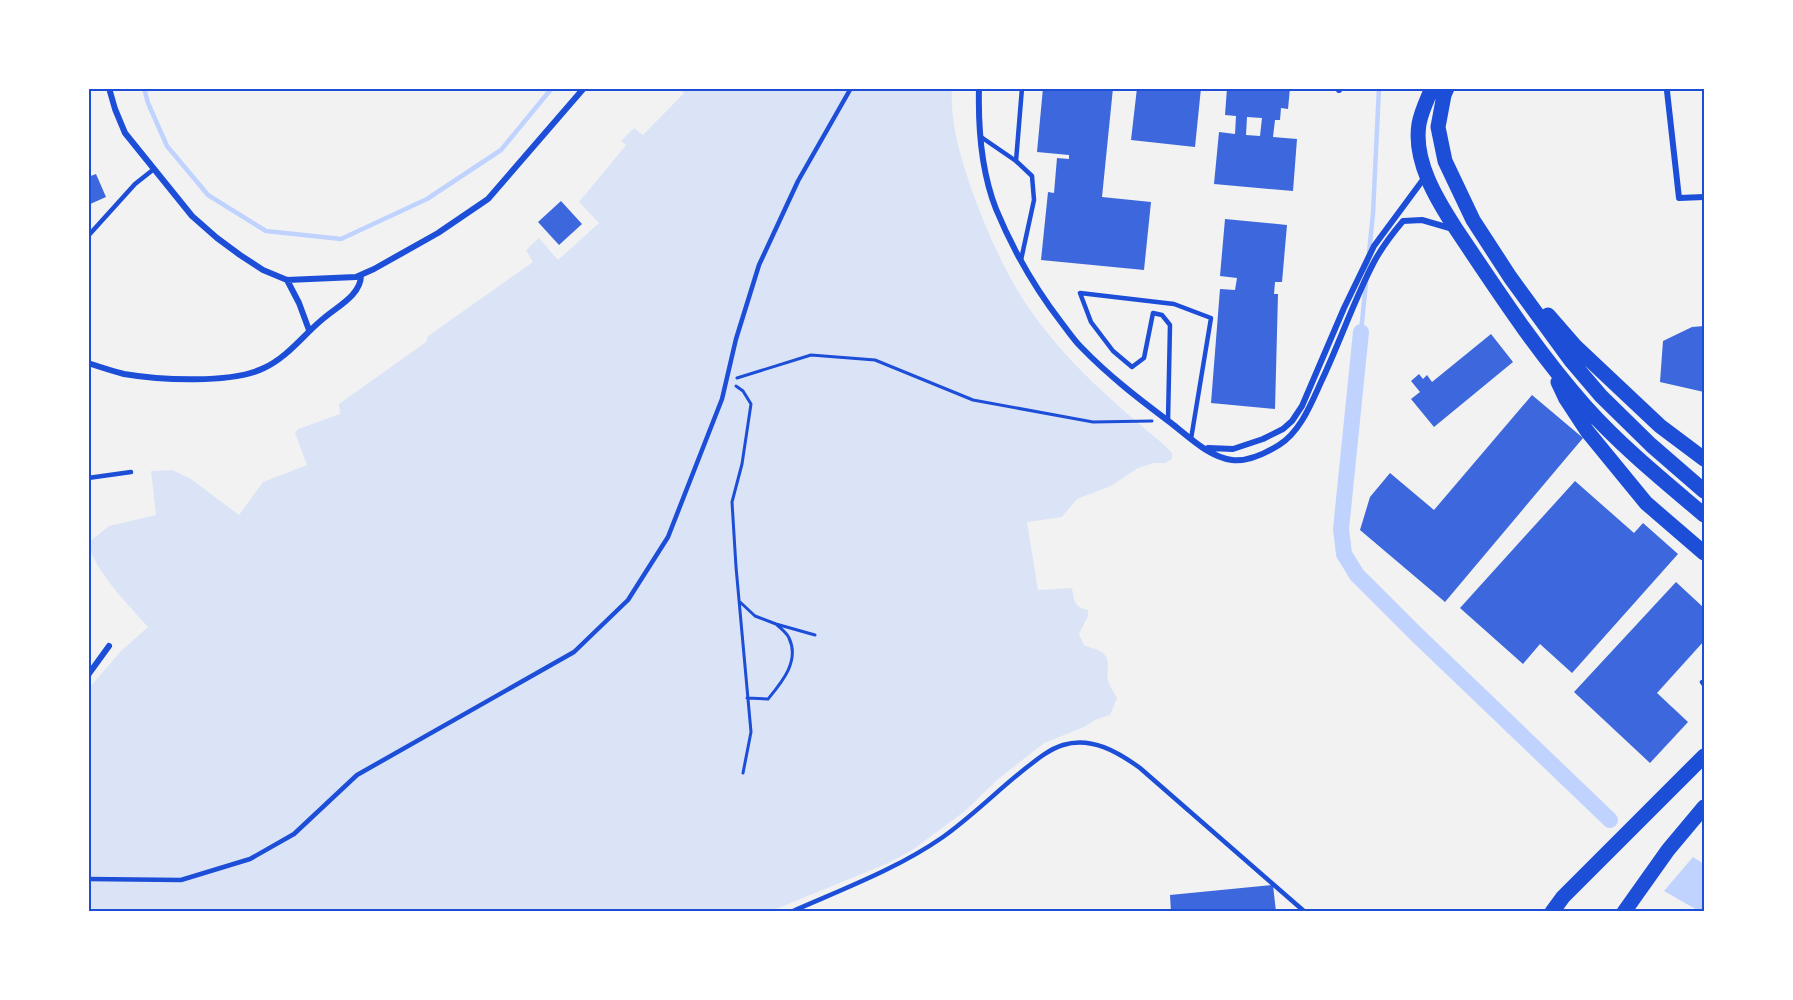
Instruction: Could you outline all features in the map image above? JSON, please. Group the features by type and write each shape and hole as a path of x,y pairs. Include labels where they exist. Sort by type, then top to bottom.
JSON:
{"main road":[{"path":"1431,88 1419,126 1421,160 1426,175 1455,230 1547,361 1587,408 1638,460 1704,515"},
{"path":"1447,88 1438,127 1445,161 1473,220 1510,278 1572,362 1601,396 1651,445 1704,491"},
{"path":"1510,278 1575,346 1660,426 1704,459"},
{"path":"1547,361 1566,399 1587,431 1616,467 1646,503 1704,553"},
{"path":"1552,912 1571,888 1704,756"},
{"path":"1629,910 1637,892 1704,807"}],"street":[{"path":"109,88 125,133 192,216 217,238 263,270 288,280 356,277 438,233 488,199 584,88"},
{"path":"979,88 985,175 995,207 1033,283 1079,345 1120,383 1191,439 1221,457 1247,460 1281,444 1294,433 1315,397 1374,262 1403,221 1422,220 1455,230"},
{"path":"1668,88 1679,198 1704,197"},
{"path":"1204,448 1233,450 1263,439 1283,429 1292,421 1302,406 1365,263 1382,235 1426,175"},
{"path":"88,363 123,374 170,379 234,378 264,369 290,350 309,330 350,297 361,283 361,275"},
{"path":"288,280 309,330"},
{"path":"88,675 109,645"}],"lane":[{"path":"88,879 181,880 250,859 294,834 357,775 574,652 628,600 668,537 722,399 736,339 759,265 798,181 851,88"},
{"path":"1016,160 1022,88"},
{"path":"981,137 1016,160 1032,176 1034,200 1021,260"},
{"path":"88,236 135,184 154,169"},
{"path":"1168,421 1170,325 1162,315 1153,313 1144,358 1132,367 1113,351 1091,322 1080,293 1174,304 1210,318 1191,439"},
{"path":"88,478 131,472"},
{"path":"791,912 914,856 970,816 1051,750 1065,744 1082,743 1100,746 1121,754 1140,768 1305,912"}],"path":[{"path":"726,381 811,355 874,360 973,400 1093,422 1168,421"},
{"path":"726,381 743,391 752,404 746,444 732,502 751,732 742,773"},
{"path":"739,601 755,616 815,635"},
{"path":"747,698 768,699 783,680 794,657 789,637 776,624"}],"shaded area":[{"path":"680,89 952,89 955,128 968,179 993,242 1018,291 1032,313 1065,354 1103,392 1172,453 1172,459 1165,463 1154,463 1138,468 1111,486 1077,499 1062,517 1027,522 1038,590 1072,588 1077,605 1088,610 1088,616 1079,634 1084,645 1096,649 1106,657 1107,676 1117,698 1110,715 1044,743 997,780 965,811 911,851 886,864 771,911 89,911 89,688 121,651 148,627 103,574 91,552 89,542 109,526 156,515 151,471 172,470 191,479 239,515 263,482 307,465 295,433 298,429 340,414 339,404 426,342 428,336 533,262 526,250 539,238 558,260 599,223 579,202 626,145 621,141 634,128 643,135 684,93"}],"water":[{"path":"1693,857 1704,864 1704,911 1699,911 1664,891"}],"building":[{"path":"1043,88 1113,88 1102,197 1151,202 1144,270 1041,260 1048,192 1054,193 1057,158 1069,159 1069,155 1037,152"},
{"path":"1137,88 1201,88 1195,147 1131,140"},
{"path":"1227,88 1290,88 1288,109 1281,108 1280,120 1275,120 1273,137 1297,139 1293,191 1214,184 1219,132 1235,134 1236,116 1225,115","holes":["1247,117 1262,118 1260,136 1246,135"]},
{"path":"96,174 106,197 88,205 88,177"},
{"path":"561,201 582,224 559,245 538,222"},
{"path":"1225,219 1287,225 1282,282 1275,282 1274,294 1278,294 1275,409 1211,403 1220,289 1235,290 1237,278 1220,276"},
{"path":"1704,326 1704,392 1660,382 1663,341 1692,327"},
{"path":"1491,334 1513,362 1434,427 1411,399 1420,392 1411,381 1419,374 1423,379 1427,375 1432,382"},
{"path":"1532,395 1583,438 1445,602 1360,530 1370,497 1390,473 1434,510"},
{"path":"1575,481 1634,533 1643,523 1678,554 1572,673 1540,644 1523,664 1460,608"},
{"path":"1676,582 1704,608 1704,641 1657,693 1688,722 1650,763 1574,692"},
{"path":"1273,885 1276,912 1171,912 1170,895"}],"waterway":[{"path":"144,88 148,103 167,146 208,195 266,231 341,239 427,199 501,150 552,88"},
{"path":"1369,253 1379,88"},
{"path":"1361,332 1368,262"},
{"path":"1361,332 1341,529 1344,554 1357,575 1610,820"}]}
